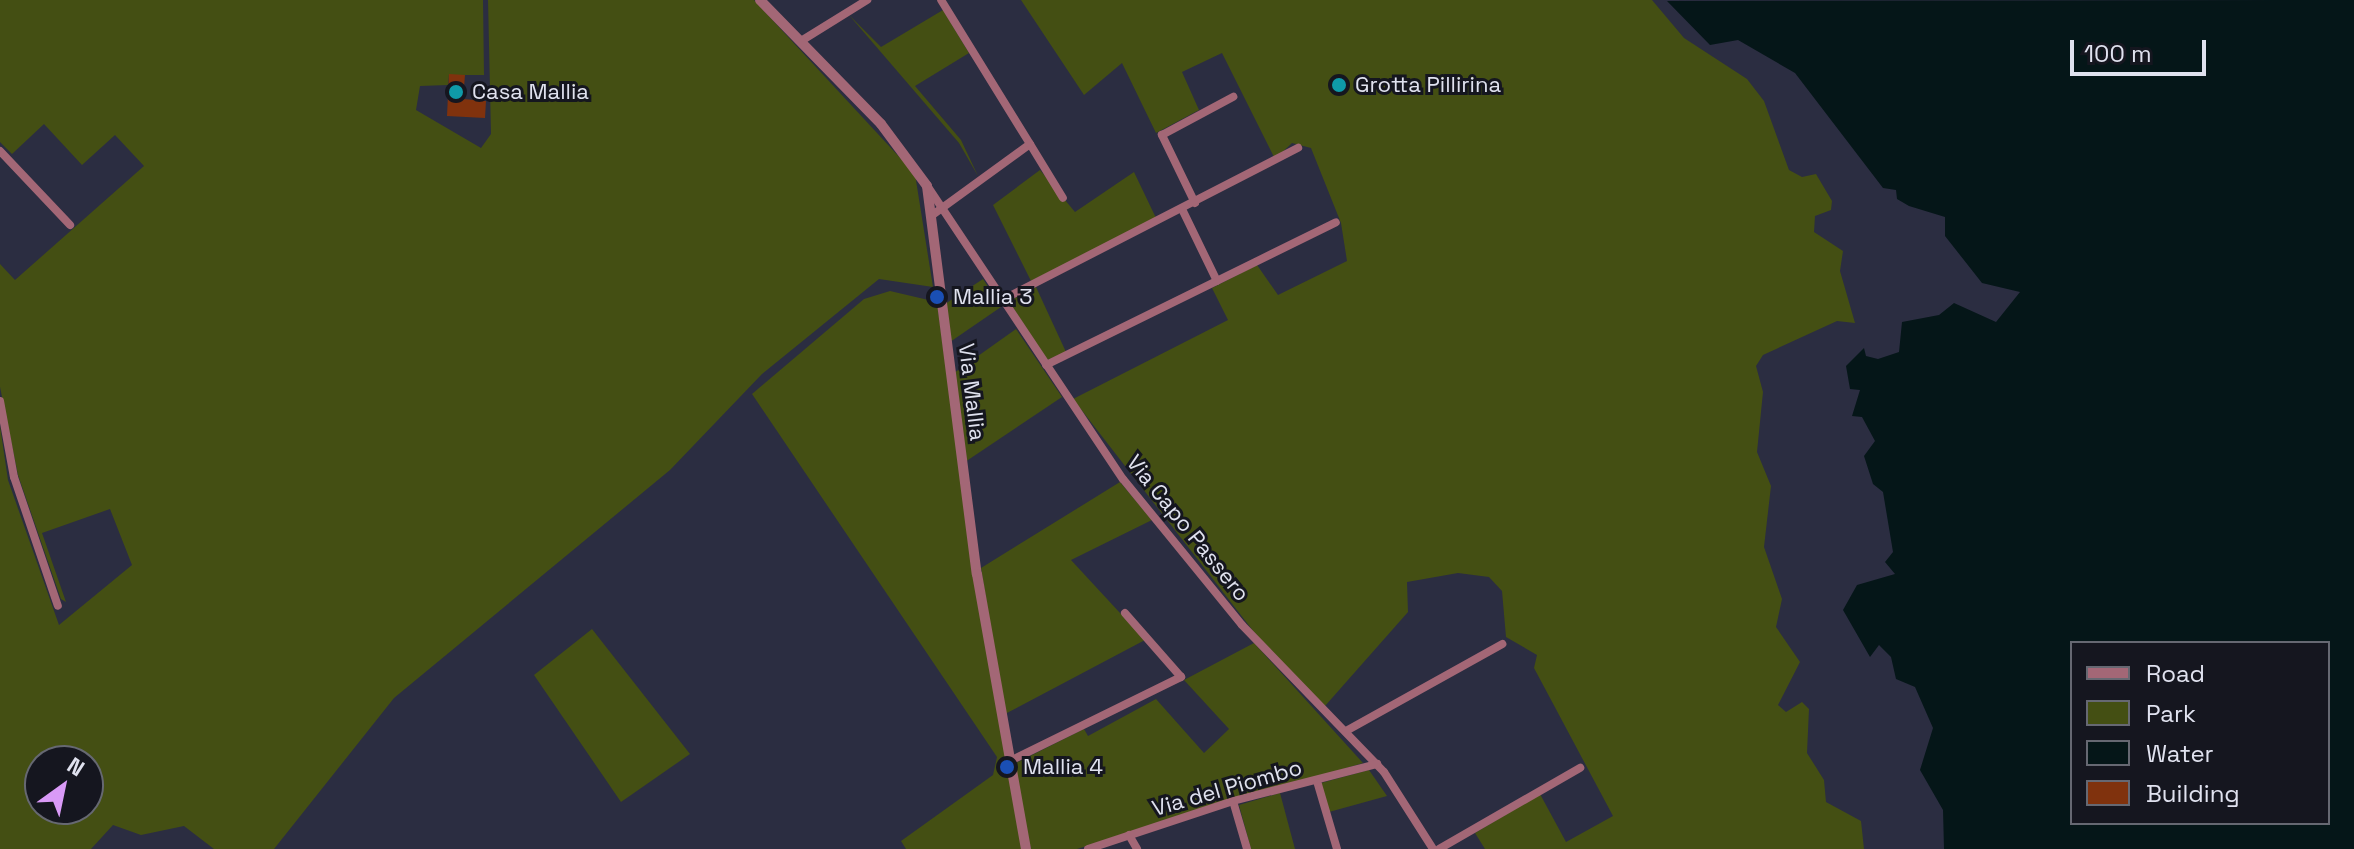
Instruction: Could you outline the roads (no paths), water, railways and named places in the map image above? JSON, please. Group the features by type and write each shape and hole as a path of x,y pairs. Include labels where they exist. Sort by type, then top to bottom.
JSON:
{"street":[{"name":"Via Mallia","path":"760,0 881,124 927,186 963,481 1008,762 1026,849"},
{"path":"801,41 867,0"},
{"path":"941,0 1063,198"},
{"path":"1195,203 1162,135 1233,97"},
{"path":"931,216 1030,144"},
{"path":"1002,300 1298,148"},
{"path":"0,151 70,225"},
{"name":"Via Capo Passero","path":"927,186 1123,479 1242,625 1318,710 1346,731 1377,764 1433,849"},
{"path":"1182,209 1217,281"},
{"path":"1046,365 1336,222"},
{"path":"0,401 14,477 58,606"},
{"path":"1008,762 1182,674 1125,613"},
{"path":"1346,731 1502,644"},
{"name":"Via del Piombo","path":"1088,849 1233,801 1377,764"},
{"path":"1439,849 1580,768"},
{"path":"1317,781 1337,849"},
{"path":"1233,801 1247,849"},
{"path":"1129,835 1137,849"}],"water":[{"path":"2354,0 2354,849 1944,849 1943,810 1920,770 1933,728 1915,687 1896,679 1891,657 1879,645 1870,657 1843,610 1857,585 1895,574 1885,562 1893,552 1883,492 1873,484 1864,456 1875,441 1862,417 1852,416 1860,390 1850,389 1846,366 1864,348 1866,356 1878,359 1899,352 1902,322 1939,315 1954,303 1996,322 2020,292 1982,283 1945,236 1945,217 1909,206 1897,199 1896,190 1883,188 1795,73 1738,40 1710,45 1667,1"}],"place":[{"name":"Grotta Pillirina","path":"1339,85"},
{"name":"Casa Mallia","path":"456,92"},
{"name":"Mallia 3","path":"937,297"},
{"name":"Mallia 4","path":"1007,767"}]}
